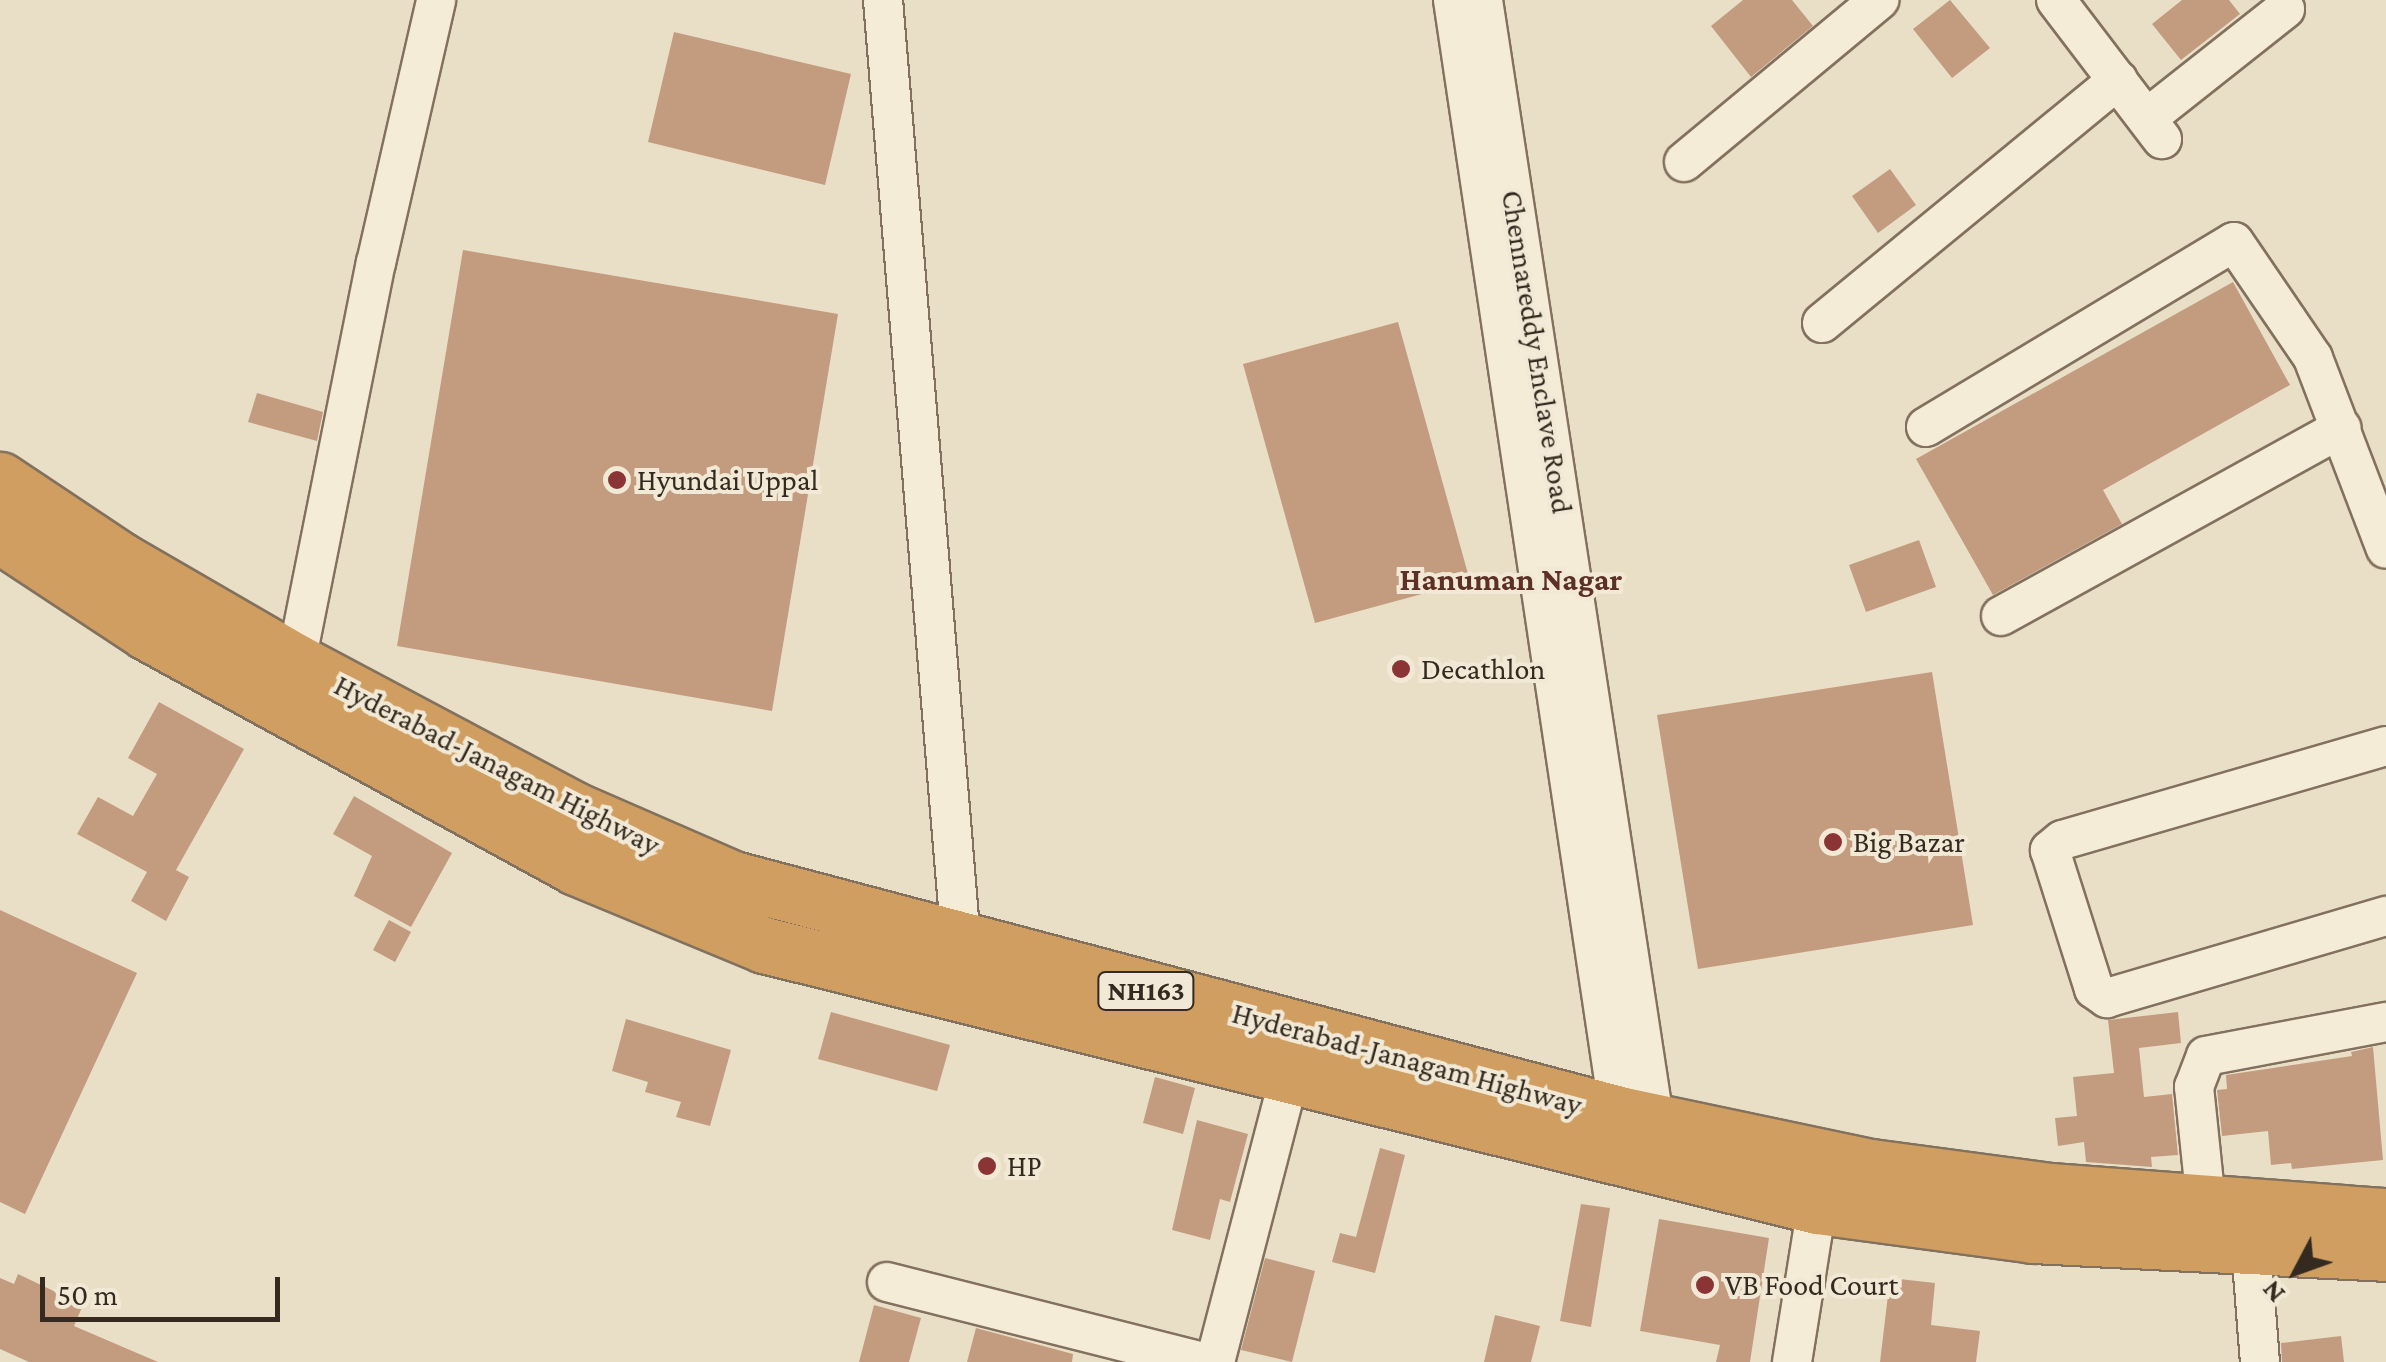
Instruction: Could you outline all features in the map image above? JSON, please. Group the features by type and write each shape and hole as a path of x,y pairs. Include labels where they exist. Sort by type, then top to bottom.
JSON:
{"highway":[{"name":"Hyderabad-Janagam Highway","path":"0,480 120,560 296,662 355,720 576,868 764,945 1817,1206 2033,1234 2188,1216 2386,1216"},
{"name":"Hyderabad-Janagam Highway","path":"0,535 146,632 733,879 960,942 1637,1117 1871,1167 2050,1191 2188,1216 2251,1248 2386,1254"}],"street":[{"path":"296,662 376,262 436,0"},
{"path":"883,0 960,942"},
{"name":"Chennareddy Enclave Road","path":"1454,0 1637,1117"},
{"name":"Chennareddy Enclave Road","path":"1483,0 1637,1117"},
{"path":"1684,162 1879,0"},
{"path":"2056,0 2155,128 2285,9"},
{"path":"1822,323 2118,80"},
{"path":"1926,427 2234,242 2313,358 2386,549"},
{"path":"2001,616 2340,428"},
{"path":"2386,746 2062,840 2050,850 2094,989 2107,998 2386,916"},
{"path":"2188,1216 2194,1086 2206,1056 2386,1022"},
{"path":"1215,1362 1289,1077"},
{"path":"1792,1362 1817,1206"},
{"path":"2251,1248 2260,1362"},
{"path":"886,1282 1203,1362"}],"building":[{"path":"1743,0 1792,0 1813,26 1751,77 1711,26"},
{"path":"1950,0 1990,48 1952,78 1913,29"},
{"path":"2182,0 2229,0 2240,14 2181,60 2152,24"},
{"path":"674,32 851,74 825,185 648,142"},
{"path":"1890,169 1916,205 1878,233 1852,196"},
{"name":"Hyundai Uppal","path":"463,250 838,314 772,711 397,646"},
{"path":"2233,282 2290,385 2103,490 2122,524 1993,595 1916,459"},
{"path":"1398,322 1470,581 1315,623 1243,364"},
{"path":"257,393 323,412 317,441 248,422"},
{"path":"1919,540 1936,587 1866,612 1849,565"},
{"path":"1932,672 1973,925 1698,969 1657,715"},
{"path":"159,702 244,749 176,870 189,877 166,921 131,901 147,872 77,834 98,797 133,816 157,774 128,758"},
{"path":"354,796 452,853 411,927 354,896 372,856 333,834"},
{"path":"0,910 137,973 25,1214 0,1202"},
{"path":"389,920 411,932 395,962 373,950"},
{"path":"831,1012 950,1045 937,1091 818,1059"},
{"path":"2178,1012 2181,1043 2139,1048 2144,1097 2172,1094 2178,1155 2151,1157 2152,1167 2086,1162 2084,1142 2058,1146 2055,1118 2077,1116 2073,1077 2114,1073 2108,1020"},
{"path":"626,1019 731,1050 710,1126 676,1117 681,1102 645,1092 648,1082 612,1071"},
{"path":"2373,1047 2383,1160 2292,1169 2291,1163 2271,1165 2268,1131 2222,1136 2217,1090 2227,1089 2226,1075 2352,1056 2351,1052"},
{"path":"1155,1077 1195,1088 1183,1134 1143,1123"},
{"path":"1197,1120 1248,1134 1230,1202 1220,1199 1210,1240 1172,1230"},
{"path":"1380,1148 1405,1155 1375,1273 1332,1262 1340,1233 1356,1237"},
{"path":"1581,1204 1610,1208 1591,1327 1560,1321"},
{"name":"VB Food Court","path":"1659,1219 1769,1238 1750,1362 1716,1362 1720,1345 1640,1331"},
{"path":"1265,1258 1315,1271 1292,1362 1241,1350"},
{"path":"18,1274 83,1305 74,1326 158,1362 29,1362 0,1349 0,1278 14,1284"},
{"path":"1890,1278 1935,1283 1931,1325 1980,1331 1976,1362 1880,1362"},
{"path":"874,1305 921,1318 909,1362 859,1362"},
{"path":"1495,1315 1540,1326 1531,1362 1484,1362"},
{"path":"976,1328 1073,1354 1072,1362 967,1362"},
{"path":"2341,1336 2344,1362 2282,1362 2281,1343"}],"place":[{"name":"Hyundai Uppal","path":"617,480"},
{"name":"Decathlon","path":"1401,669"},
{"name":"Big Bazar","path":"1833,842"},
{"name":"HP","path":"987,1166"},
{"name":"VB Food Court","path":"1705,1285"}],"district":[{"name":"Hanuman Nagar","path":"1511,579"}]}
